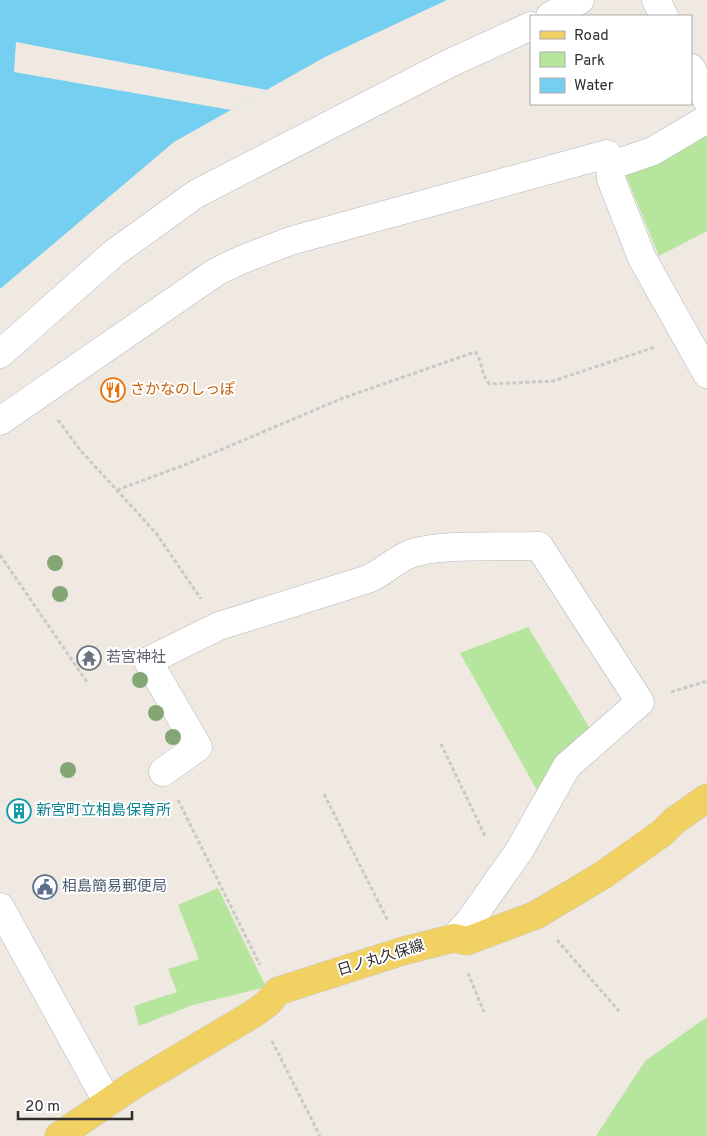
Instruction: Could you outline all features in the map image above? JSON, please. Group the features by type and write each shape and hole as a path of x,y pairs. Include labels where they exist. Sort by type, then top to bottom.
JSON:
{"main road":[{"name":"日ノ丸久保線","path":"59,1136 132,1086 266,1003 278,991 403,950 454,938 467,941 536,915 603,875 662,834 674,821 707,798"}],"street":[{"path":"552,15 580,0"},
{"path":"656,0 664,15"},
{"path":"0,354 114,252 196,194 448,64 530,26"},
{"path":"692,70 707,100"},
{"path":"610,166 653,151 707,119"},
{"path":"0,421 198,284 241,260 290,241 607,154 611,179 642,258 707,374"},
{"path":"163,772 198,747 148,661 219,626 368,579 382,573 407,555 429,550 539,546 640,702 567,766 519,851 469,922 454,938"},
{"path":"0,907 108,1102"}],"path":[{"path":"118,490 187,464 343,398 475,352 480,358 487,382 490,384 553,381 662,345 683,331"},
{"path":"38,393 81,451 156,533 219,626"},
{"path":"0,556 87,682"},
{"path":"441,744 503,874"},
{"path":"163,772 266,1003 320,1136"},
{"path":"324,794 403,950"},
{"path":"536,915 619,1011"}],"green space":[{"path":"707,133 707,231 659,256 625,173"},
{"path":"528,627 591,730 561,752 538,792 460,653"},
{"path":"218,888 266,987 193,1005 139,1026 134,1006 177,992 168,969 199,959 178,905"},
{"path":"707,1017 707,1136 596,1136 645,1061"}],"water":[{"path":"0,0 447,0 325,57 174,142 0,289"}],"pier":[{"path":"16,42 267,90 231,110 14,72"}],"place":[{"name":"さかなのしっぽ","path":"113,390"},
{"name":"若宮神社","path":"89,658"},
{"name":"新宮町立相島保育所","path":"19,811"},
{"name":"相島簡易郵便局","path":"45,887"}]}
